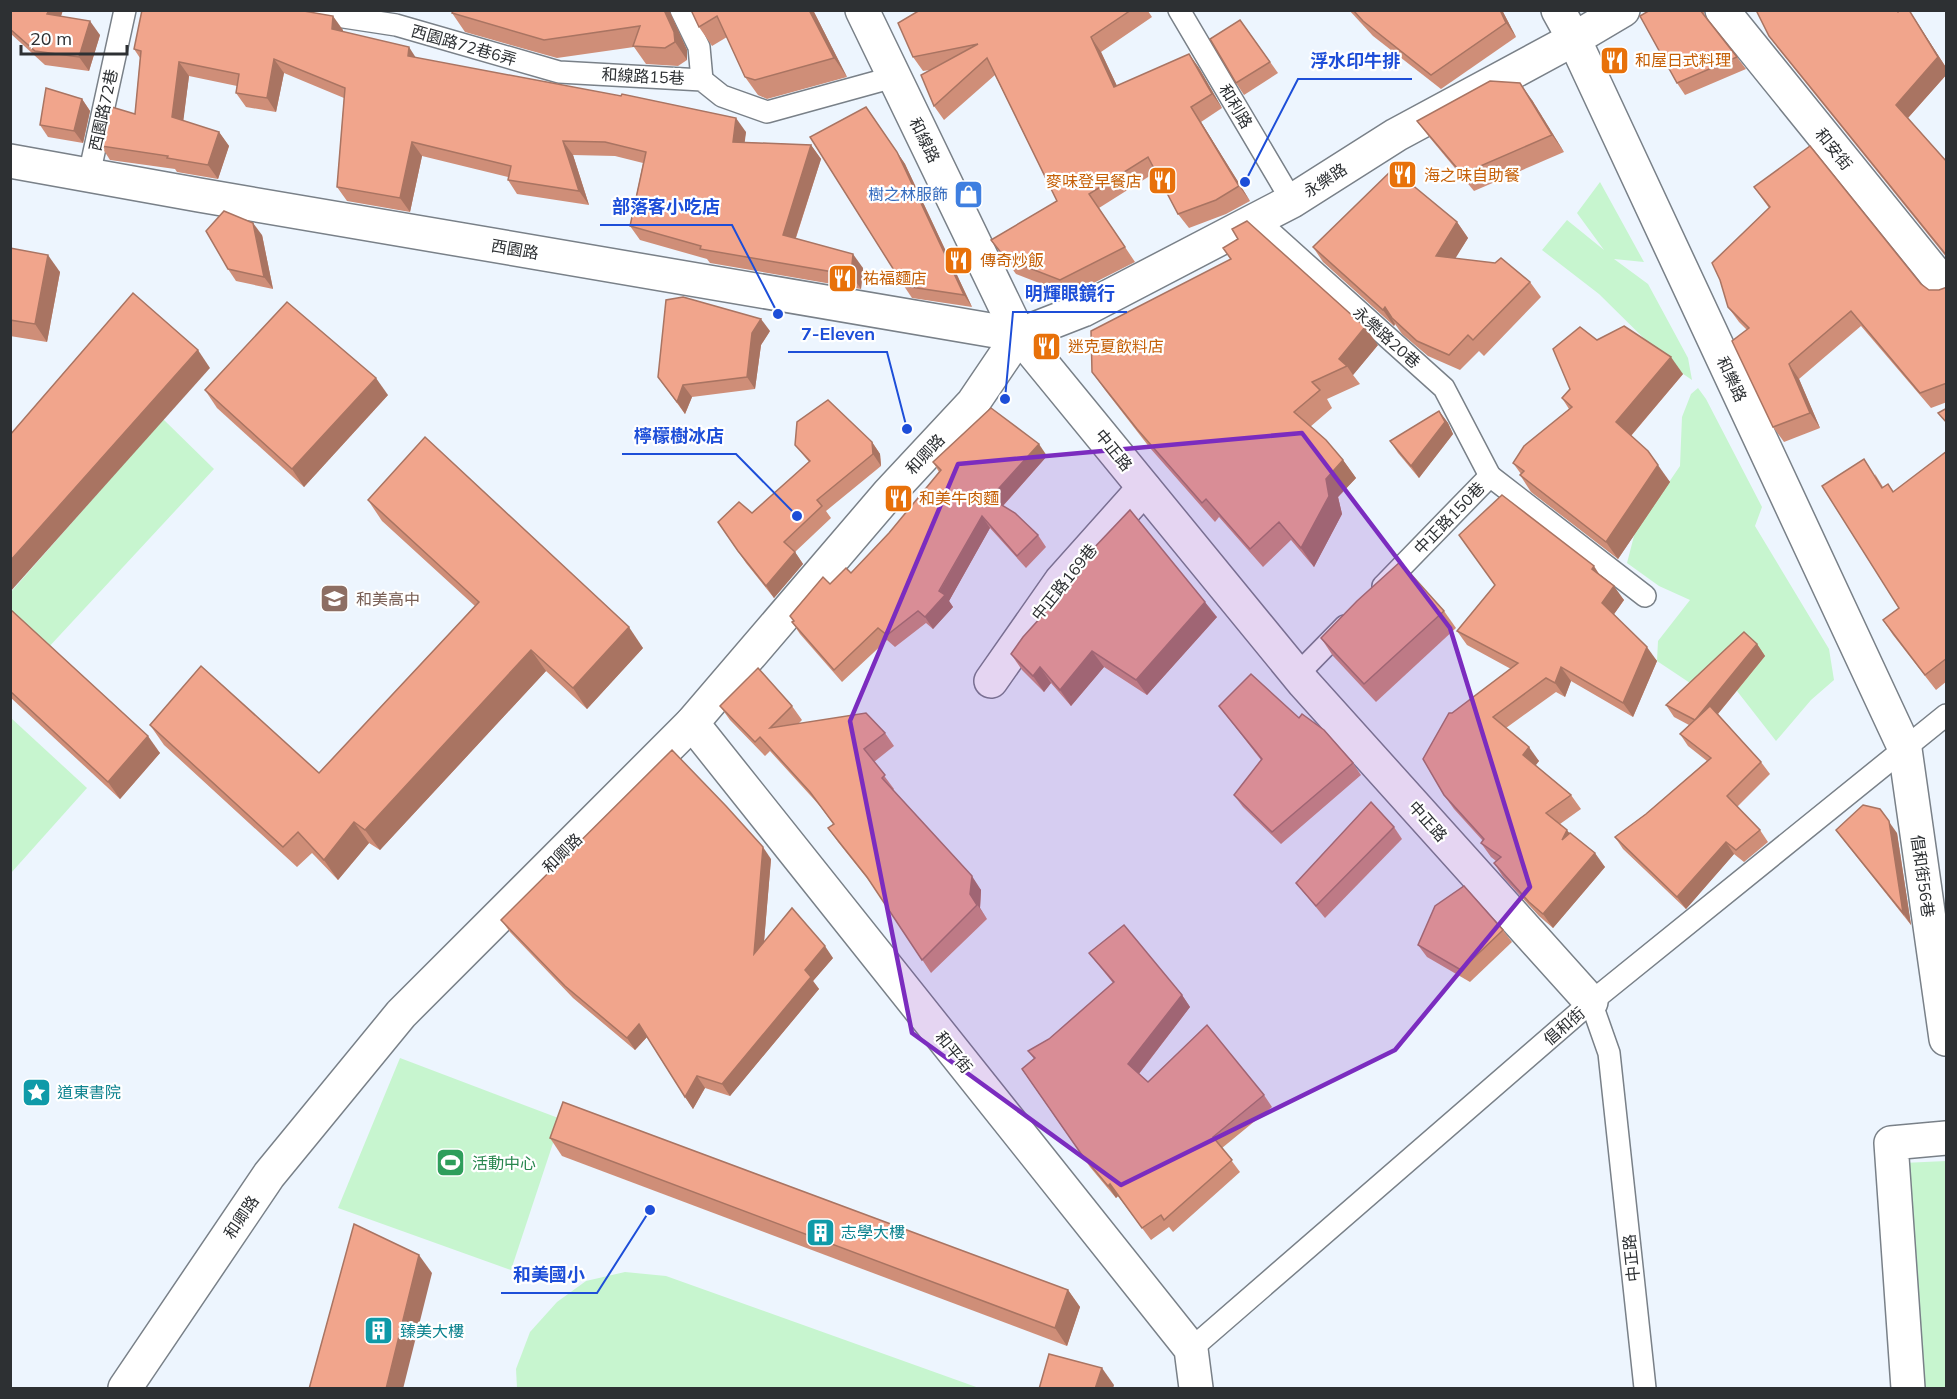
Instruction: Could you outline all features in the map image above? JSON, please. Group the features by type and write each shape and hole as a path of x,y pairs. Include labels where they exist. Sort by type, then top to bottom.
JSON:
{"street":[{"name":"和線路","path":"862,10 1019,334"},
{"name":"和樂路","path":"1558,10 1574,39 1905,749"},
{"name":"永樂路","path":"1019,334 1083,310 1292,201 1396,135 1623,10"},
{"name":"和安街","path":"1722,10 1947,287"},
{"name":"西園路","path":"10,161 1019,334"},
{"name":"中正路","path":"1019,334 1297,675 1591,1002"},
{"name":"和卿路","path":"125,1389 269,1175 401,1014 692,723 889,493 973,403 1019,334"},
{"name":"中正路169巷","path":"991,681 1061,581 1144,488"},
{"name":"和平街","path":"692,723 1191,1349"},
{"name":"倡和街56巷","path":"1905,749 1947,1039"},
{"path":"1908,1389 1891,1143 1947,1138"},
{"path":"1191,1349 1196,1389"}],"lane":[{"name":"西園路72巷","path":"89,175 125,10"},
{"name":"西園路72巷6弄","path":"298,10 396,25 559,72"},
{"path":"681,10 699,47 702,80"},
{"name":"和利路","path":"1179,10 1292,201"},
{"name":"和線路15巷","path":"559,72 702,80 722,96 768,112 894,77"},
{"name":"永樂路20巷","path":"1257,219 1444,388 1490,476"},
{"name":"中正路150巷","path":"1297,675 1490,476 1644,596"},
{"name":"倡和街","path":"1191,1349 1591,1002 1947,715"},
{"name":"中正路","path":"1591,1002 1609,1053 1645,1389"}],"highlighted area":[{"path":"1302,433 1450,628 1530,887 1395,1050 1121,1185 912,1033 850,721 958,464"}],"green space":[{"path":"1600,182 1644,262 1614,259 1648,284 1688,358 1692,380 1673,367 1599,294 1542,250 1567,220 1604,250 1577,213"},
{"path":"1698,388 1706,399 1762,507 1755,526 1829,649 1834,680 1811,700 1776,741 1737,691 1702,691 1657,661 1658,641 1690,600 1659,586 1627,563 1635,532 1680,466 1682,417 1691,394"},
{"path":"163,419 214,469 47,649 11,615 11,592"},
{"path":"11,718 87,788 10,873"},
{"name":"活動中心","path":"400,1058 561,1119 511,1270 338,1208"},
{"path":"1946,1161 1946,1388 1920,1388 1903,1163"},
{"path":"625,1272 666,1276 979,1388 517,1388 516,1369 530,1332 557,1302 586,1281"}],"building":[{"path":"10,10 49,10 47,14 90,21 79,57 35,51 10,29"},
{"path":"142,10 298,10 333,16 332,29 409,47 408,56 621,96 622,94 736,118 733,142 811,145 783,235 853,254 851,275 700,249 701,246 630,226 646,152 605,142 563,141 579,191 508,180 511,166 412,142 400,198 337,187 345,88 274,59 267,98 236,93 239,74 179,62 172,117 219,132 208,165 167,158 168,156 101,146 105,135 98,134 105,105 135,114 141,51 134,49"},
{"path":"453,10 664,10 674,32 675,42 665,48 633,46 640,26 544,40 452,13"},
{"path":"691,10 809,10 834,58 755,80 745,77 717,16 699,27"},
{"path":"920,10 1131,10 1091,37 1114,87 1189,54 1212,94 1191,107 1239,186 1216,200 1178,214 1148,157 1089,194 1125,247 1060,280 1006,259 991,240 1057,201 987,58 934,106 921,75 978,44 913,57 898,23"},
{"path":"1353,10 1500,10 1506,23 1431,75 1363,21"},
{"path":"1650,10 1700,10 1737,57 1677,83 1640,16"},
{"path":"1756,10 1896,10 1898,12 1909,10 1938,57 1896,105 1947,162 1947,256 1769,36"},
{"path":"1240,20 1270,62 1236,83 1210,39"},
{"path":"1490,81 1520,83 1552,135 1462,174 1417,121"},
{"path":"46,88 82,99 74,131 40,125"},
{"path":"866,107 897,152 964,295 904,286 810,137"},
{"path":"1810,146 1921,284 1929,290 1947,287 1947,383 1920,393 1851,311 1789,364 1810,413 1773,427 1732,341 1749,328 1728,307 1712,263 1770,207 1754,187"},
{"path":"1393,169 1457,222 1436,256 1495,263 1501,258 1530,282 1473,340 1468,335 1449,355 1417,341 1392,318 1385,307 1383,310 1313,247"},
{"path":"224,211 253,223 264,277 228,269 206,231"},
{"path":"1247,221 1365,327 1339,359 1347,366 1312,382 1320,390 1294,412 1326,440 1343,460 1326,479 1329,496 1301,548 1279,522 1250,549 1206,499 1202,503 1137,429 1092,372 1091,331 1231,259 1223,248 1238,239 1232,229"},
{"path":"10,248 48,255 35,324 10,320"},
{"path":"133,293 198,350 10,561 10,435"},
{"path":"683,297 761,319 752,333 747,377 683,385 677,402 658,377 666,300"},
{"path":"287,302 376,378 292,469 205,390"},
{"path":"1624,326 1671,357 1616,422 1648,451 1658,465 1606,542 1520,475 1524,471 1513,463 1524,446 1572,407 1562,398 1570,389 1553,349 1580,327 1597,340"},
{"path":"828,400 872,442 873,454 817,500 822,506 784,542 795,552 766,586 718,522 739,502 752,513 810,461 795,445 797,422"},
{"path":"991,408 1039,444 990,498 1015,513 1038,535 1017,556 982,516 939,591 945,595 925,617 918,611 887,635 878,628 834,670 792,622 794,621 790,616 823,577 830,584 846,568 851,573 889,533 941,470 933,462"},
{"path":"1947,408 1947,423 1938,413"},
{"path":"1439,411 1445,422 1411,466 1390,441"},
{"path":"425,437 629,627 573,688 531,650 365,830 354,822 324,860 298,832 283,847 150,725 201,666 319,773 479,602 368,500"},
{"path":"1947,451 1947,658 1925,675 1883,620 1899,608 1822,486 1864,459 1882,488 1888,484 1893,492"},
{"path":"1502,495 1594,566 1592,569 1614,586 1602,603 1647,647 1623,703 1561,667 1555,683 1546,678 1493,717 1529,747 1523,755 1571,795 1546,813 1567,830 1562,840 1570,833 1595,853 1543,914 1494,863 1501,857 1481,843 1484,839 1444,795 1423,759 1449,713 1518,663 1457,631 1495,585 1459,535"},
{"path":"1130,510 1205,602 1136,680 1092,651 1060,690 1040,667 1033,676 1011,654 1023,637 1079,575 1073,570"},
{"path":"1400,562 1444,611 1364,684 1321,638"},
{"path":"10,609 148,736 108,782 10,691"},
{"path":"1744,632 1757,644 1695,720 1666,705"},
{"path":"758,668 792,706 770,728 866,713 885,733 864,749 885,775 882,778 972,876 970,894 977,905 922,960 867,877 828,828 834,824 810,792 760,737 755,742 720,706"},
{"path":"1251,674 1299,718 1302,714 1324,730 1353,763 1272,832 1234,795 1262,759 1219,706"},
{"path":"1710,706 1761,762 1727,796 1760,830 1736,850 1726,842 1677,897 1615,837 1646,814 1711,758 1680,734"},
{"path":"672,750 763,847 754,954 792,908 825,946 805,970 811,977 722,1084 697,1076 685,1097 639,1024 627,1038 565,986 501,920"},
{"path":"1371,802 1394,827 1316,906 1296,883"},
{"path":"1863,805 1880,809 1889,821 1903,913 1836,830"},
{"path":"1464,886 1503,930 1461,970 1418,945 1435,906"},
{"path":"1124,925 1182,995 1128,1064 1148,1082 1207,1025 1264,1095 1213,1137 1232,1160 1164,1220 1161,1215 1142,1228 1110,1184 1108,1186 1082,1155 1022,1069 1035,1058 1028,1051 1049,1039 1114,982 1089,953"},
{"name":"志學大樓","path":"563,1102 1068,1290 1055,1328 550,1138"},
{"name":"臻美大樓","path":"354,1224 419,1255 386,1389 309,1389"},
{"path":"1049,1354 1102,1368 1095,1389 1039,1389"}],"place":[{"name":"和屋日式料理","path":"1614,60"},
{"name":"海之味自助餐","path":"1403,175"},
{"name":"麥味登早餐店","path":"1163,181"},
{"name":"浮水印牛排","path":"1245,182"},
{"name":"樹之林服飾","path":"969,194"},
{"name":"傳奇炒飯","path":"959,260"},
{"name":"祐福麵店","path":"842,278"},
{"name":"部落客小吃店","path":"778,314"},
{"name":"迷克夏飲料店","path":"1047,346"},
{"name":"明輝眼鏡行","path":"1005,399"},
{"name":"7-Eleven","path":"907,429"},
{"name":"和美牛肉麵","path":"898,498"},
{"name":"檸檬樹冰店","path":"797,516"},
{"name":"和美高中","path":"335,599"},
{"name":"道東書院","path":"36,1092"},
{"name":"活動中心","path":"451,1163"},
{"name":"和美國小","path":"650,1210"},
{"name":"志學大樓","path":"820,1232"},
{"name":"臻美大樓","path":"379,1331"}]}
